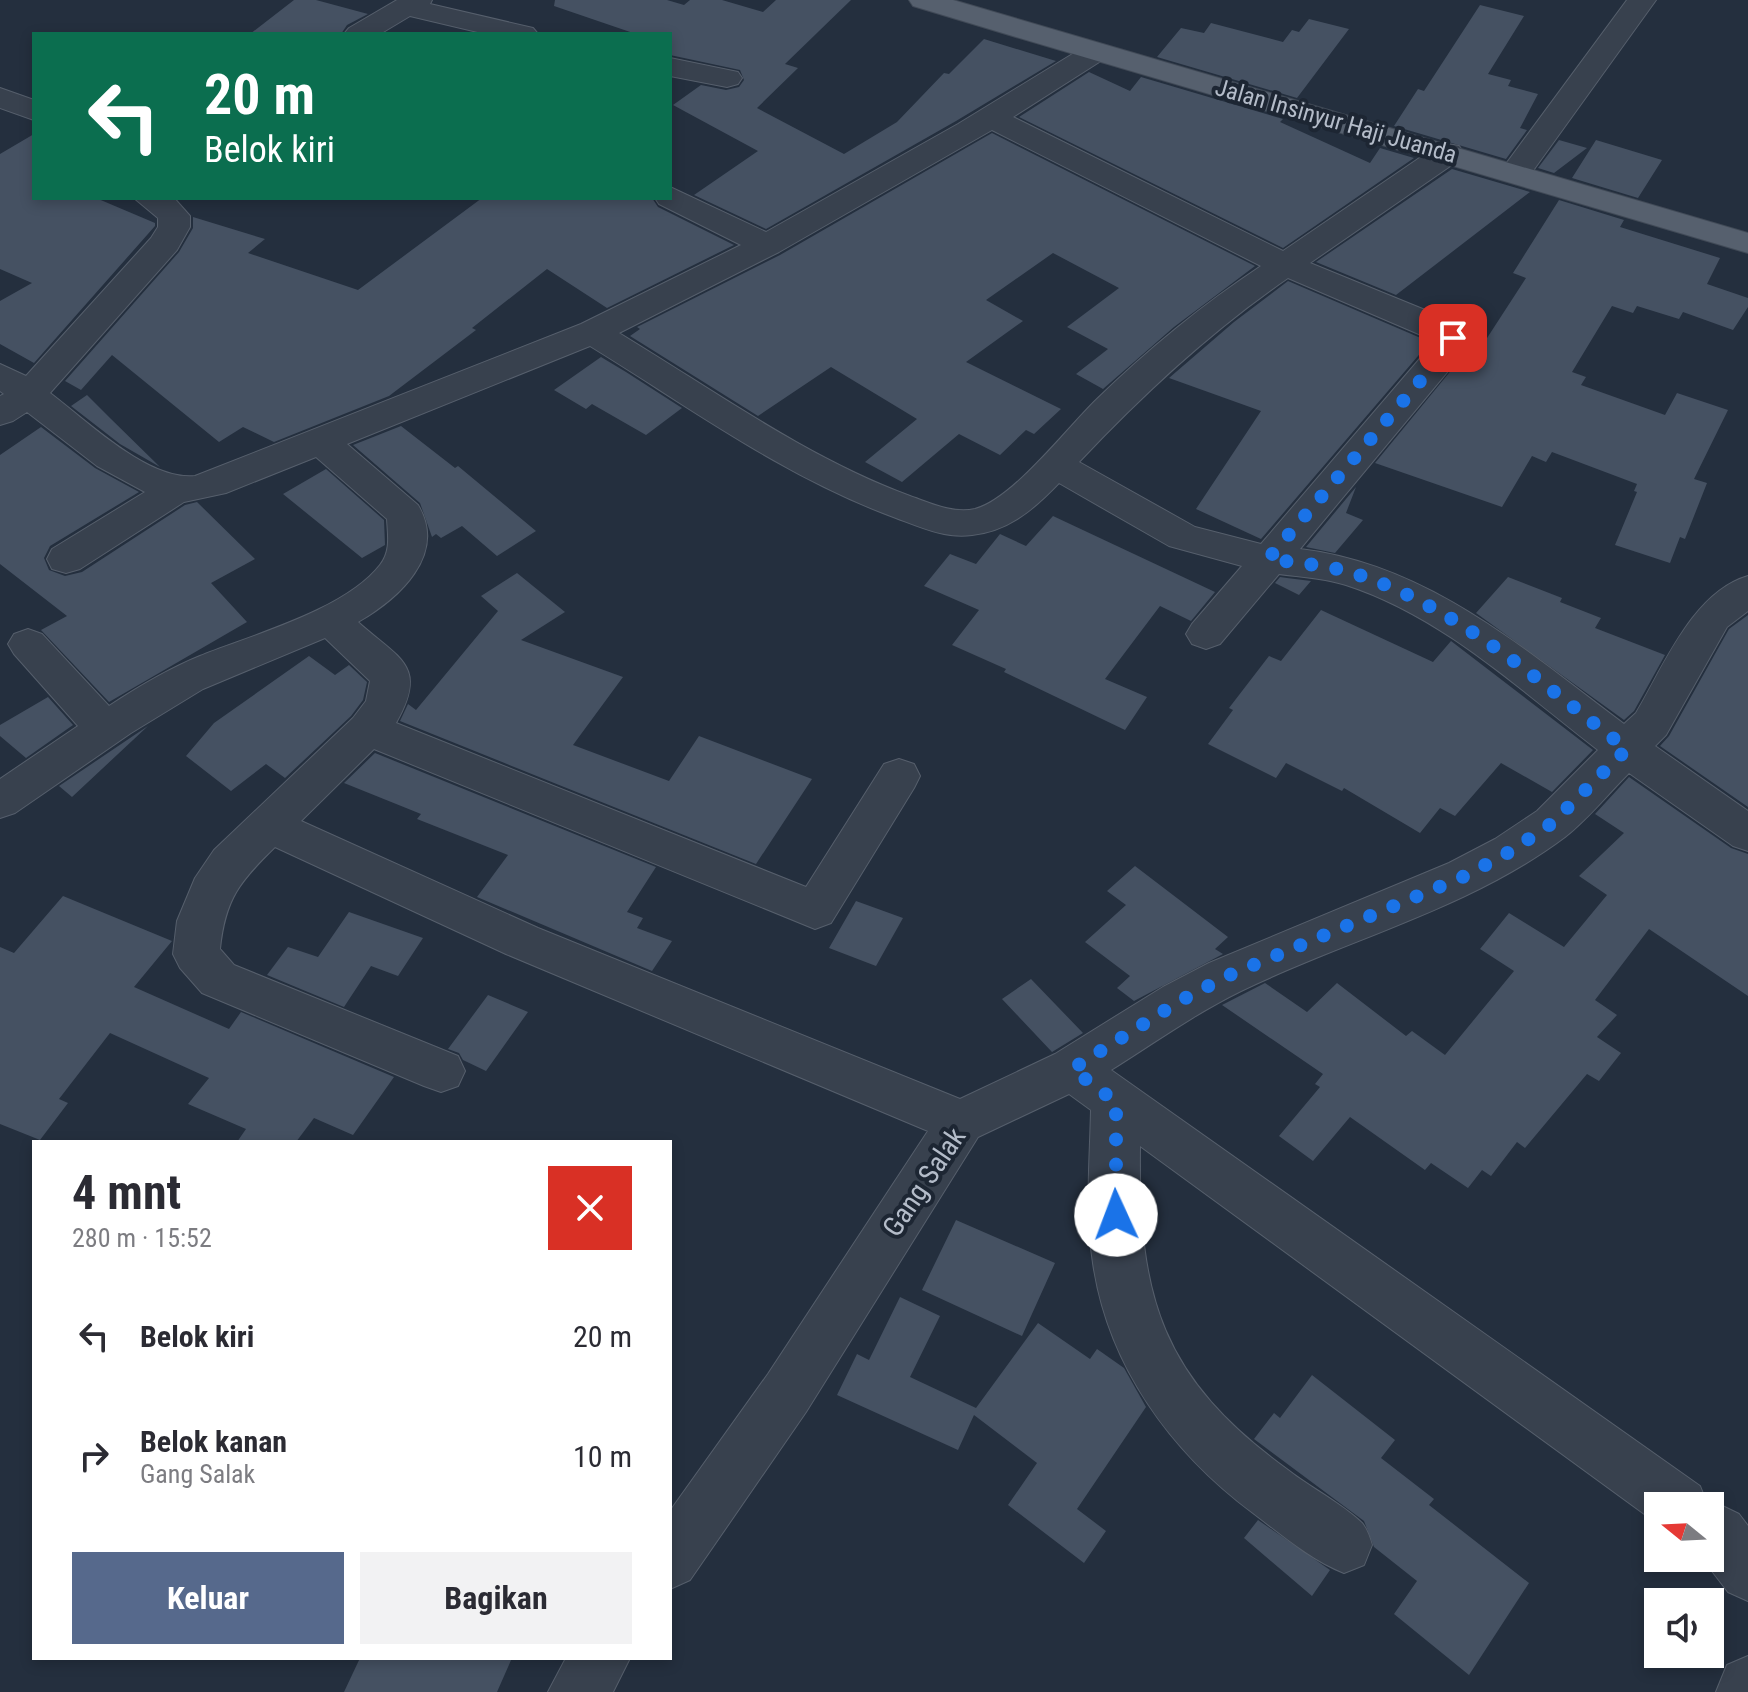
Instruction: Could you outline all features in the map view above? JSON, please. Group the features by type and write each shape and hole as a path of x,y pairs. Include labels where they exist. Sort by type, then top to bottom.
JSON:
{"main road":[{"name":"Jalan Insinyur Haji Juanda","path":"923,0 1094,53 1516,172 1748,243"}],"street":[{"path":"1516,172 1642,0"},
{"path":"363,32 413,4 516,32"},
{"path":"15,384 142,478 178,489 193,490 213,484 593,332 767,245 991,118 1094,53"},
{"path":"672,68 727,78"},
{"path":"0,97 32,110"},
{"path":"991,118 1284,264 1440,329 1453,338 1451,345 1206,634"},
{"path":"593,332 803,464 867,494 960,523 1002,512 1015,504 1110,407 1217,311 1448,153"},
{"path":"672,198 767,245"},
{"path":"0,413 15,384 165,243 174,227 174,216 154,200"},
{"path":"0,801 105,729 191,677 332,621 370,596 396,571 408,550 411,530 405,514 322,442"},
{"path":"1055,465 1183,537 1268,559 1353,573 1385,585 1459,622 1627,749 1748,834"},
{"path":"66,559 178,489"},
{"name":"Gang Salak","path":"672,1557 787,1393 961,1122 1072,1069 1180,1001 1225,977 1465,876 1511,851 1552,823 1651,724 1713,617 1748,590"},
{"path":"332,621 391,676 392,692 383,711 368,729 230,863 211,891 200,921 196,954 218,979 441,1071"},
{"path":"28,644 105,729"},
{"path":"368,729 815,910 899,776"},
{"path":"269,826 522,941 961,1122"},
{"path":"1072,1069 1660,1492"},
{"path":"1116,1102 1114,1192 1118,1262 1136,1326 1163,1381 1194,1424 1222,1454 1344,1545"},
{"path":"1724,1541 1748,1572"},
{"path":"578,1692 600,1660"},
{"path":"1746,1692 1748,1686"}],"building":[{"path":"294,0 316,0 368,14 347,25 342,32 253,32"},
{"path":"555,0 667,0 684,5 690,0 722,0 763,12 776,0 851,0 785,64 798,68 757,108 844,154 897,122 944,73 949,74 984,39 1056,61 766,229 694,195 758,151 673,105 701,85 726,90 739,87 744,80 740,70 672,55 672,32 630,32 554,6"},
{"path":"1480,5 1524,16 1488,74 1511,80 1508,86 1538,94 1520,128 1527,130 1506,159 1394,126 1418,89 1424,91"},
{"path":"1309,19 1349,29 1297,98 1157,57 1181,28 1204,33 1211,23 1283,42 1292,30 1299,32"},
{"path":"1089,72 1130,91 1141,77 1283,119 1280,122 1370,163 1380,148 1414,158 1283,248 1019,117"},
{"path":"992,133 1255,266 1174,327 1103,389 1076,374 1108,349 1067,327 1119,288 1053,253 986,300 1023,321 966,362 1061,409 1034,434 1026,430 1000,455 959,434 902,482 865,462 917,419 831,367 758,416 630,336 640,329 637,327 780,255"},
{"path":"32,135 32,200 101,200 155,223 34,363 0,344 0,301 32,283 0,269 0,154"},
{"path":"1559,140 1587,148 1554,173 1538,168"},
{"path":"1596,140 1662,160 1638,198 1572,178"},
{"path":"1452,169 1530,192 1396,295 1316,262"},
{"path":"479,200 653,200 658,207 734,245 607,308 547,269 472,328 476,330 389,396 274,442 243,427 219,442 112,355 81,390 65,381 179,252 193,228 193,217 265,239 248,253 358,290"},
{"path":"1559,200 1624,220 1620,227 1720,258 1707,284 1748,298 1748,307 1733,330 1683,312 1679,319 1637,306 1633,313 1612,306 1572,372 1586,377 1581,385 1665,415 1677,393 1728,410 1694,479 1707,483 1685,539 1680,537 1670,563 1615,545 1637,492 1634,491 1637,484 1552,452 1546,462 1532,456 1502,507 1375,463 1467,351 1476,355 1526,278 1513,273"},
{"path":"1288,281 1430,342 1261,539 1196,509 1261,411 1169,378"},
{"path":"601,357 682,408 646,435 592,404 586,409 554,390"},
{"path":"87,395 160,467 120,444 71,406"},
{"path":"401,426 455,468 458,466 536,531 497,556 462,526 441,538 436,534 432,537 420,503 353,445"},
{"path":"41,427 95,468 139,492 50,546 44,558 49,570 65,576 82,572 185,505 197,502 255,559 211,583 247,622 109,702 41,630 67,616 0,564 0,455"},
{"path":"326,469 384,520 385,545 362,558 283,494"},
{"path":"1356,487 1346,513 1363,520 1335,553 1306,547"},
{"path":"1053,516 1215,592 1191,621 1160,606 1105,679 1147,697 1125,730 952,645 979,610 924,586 950,554 976,564 1000,534 1026,546"},
{"path":"517,573 565,612 521,640 623,677 573,745 669,781 699,736 812,779 756,864 400,721 408,704 416,710 498,611 481,596"},
{"path":"1280,577 1311,581 1299,595 1275,583"},
{"path":"1508,577 1562,598 1560,602 1601,618 1595,628 1665,655 1634,711 1624,720 1476,613"},
{"path":"1321,610 1433,662 1451,641 1593,750 1552,792 1501,763 1455,816 1440,808 1420,833 1344,788 1342,791 1286,763 1276,778 1208,744 1233,710 1229,708 1269,656 1281,661"},
{"path":"1748,615 1748,807 1660,746 1669,736 1729,629"},
{"path":"309,656 335,675 349,665 367,682 363,700 351,716 285,778 266,764 231,791 186,756 214,723"},
{"path":"48,697 73,725 26,758 0,736 0,725"},
{"path":"148,726 72,797 59,786 133,736"},
{"path":"375,753 656,867 627,912 643,918 637,928 672,941 652,971 477,897 508,855 417,819 421,814 344,783"},
{"path":"1629,777 1731,848 1748,854 1748,996 1649,929 1595,1000 1617,1015 1597,1037 1621,1053 1599,1081 1587,1074 1525,1148 1517,1142 1491,1176 1482,1170 1468,1188 1431,1163 1425,1170 1350,1117 1313,1161 1279,1136 1320,1087 1315,1084 1323,1074 1222,1005 1265,983 1307,1012 1337,983 1406,1036 1412,1031 1445,1055 1514,971 1480,949 1509,913 1564,947 1607,895 1579,876 1624,833 1595,814"},
{"path":"1135,866 1228,937 1215,949 1223,954 1134,1001 1117,988 1130,976 1085,942 1126,905 1107,891"},
{"path":"63,896 172,941 134,987 229,1029 241,1012 394,1077 353,1135 314,1118 298,1140 238,1140 246,1129 188,1104 209,1078 110,1033 59,1099 68,1103 40,1140 0,1124 0,947 14,953"},
{"path":"856,901 903,918 876,966 829,948"},
{"path":"349,912 423,938 398,976 371,966 344,1007 267,975 288,947 318,957"},
{"path":"1031,979 1083,1033 1052,1052 1002,999"},
{"path":"488,995 528,1012 486,1071 448,1049"},
{"path":"956,1220 1055,1263 1022,1336 922,1290"},
{"path":"900,1297 940,1316 910,1377 976,1408 1038,1323 1090,1359 1097,1349 1124,1368 1146,1407 1077,1509 1106,1531 1084,1563 1008,1505 1037,1463 974,1415 958,1450 837,1395 857,1354 869,1360"},
{"path":"1312,1375 1395,1440 1381,1458 1434,1499 1429,1505 1529,1583 1469,1675 1394,1614 1417,1581 1374,1547 1364,1521 1254,1439 1274,1413 1280,1418"},
{"path":"1258,1520 1330,1570 1312,1596 1244,1538"},
{"path":"359,1660 511,1660 497,1692 344,1692"}],"route":[{"path":"1116,1215 1116,1102 1072,1069 1180,1001 1225,977 1465,876 1511,851 1552,823 1627,749 1459,622 1385,585 1353,573 1268,559 1451,345 1453,338"}]}
